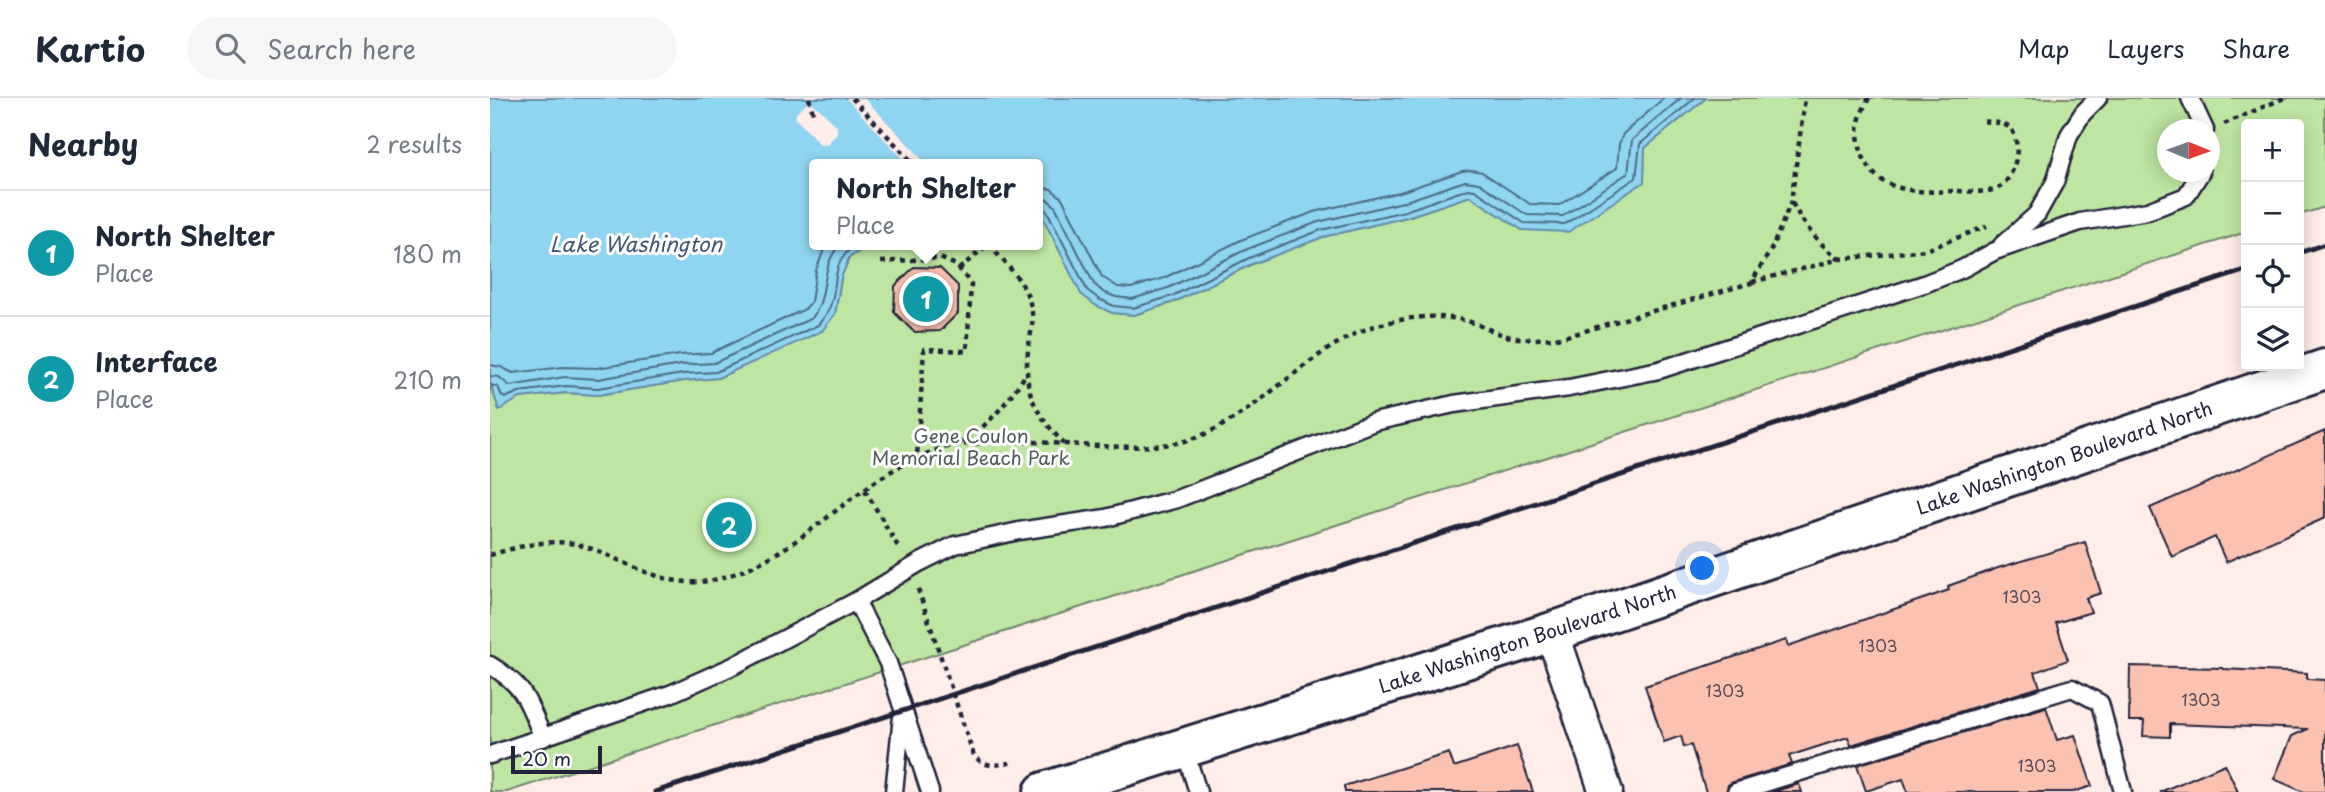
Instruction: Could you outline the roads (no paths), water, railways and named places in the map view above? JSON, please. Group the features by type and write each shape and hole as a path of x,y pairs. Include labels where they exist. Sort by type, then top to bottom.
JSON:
{"street":[{"name":"Lake Washington Boulevard North","path":"1044,792 1552,632 2325,369"},
{"path":"1552,632 1606,792"}],"lane":[{"path":"1995,251 2037,214 2055,183 2069,135 2083,113 2098,98"},
{"path":"2190,98 2200,119"},
{"path":"490,755 682,688 733,666 955,545 1019,531 1106,518 1177,499 1374,422 1454,404 1569,388 1659,370 1924,284 1962,269 1995,251 2080,222 2148,211 2186,196 2195,182"},
{"path":"856,601 888,663 930,792"},
{"path":"491,667 510,678 524,692 543,738"},
{"path":"1736,792 2071,688 2100,703 2123,792"},
{"path":"894,792 903,710"},
{"path":"1184,748 1198,792"}],"water":[{"name":"Lake Washington","path":"490,98 1706,98 1645,148 1644,182 1568,232 1522,230 1470,196 1407,217 1323,237 1252,264 1174,302 1134,315 1112,313 1081,294 1043,218 1043,159 809,159 809,250 861,250 849,258 841,278 835,314 822,331 718,378 598,395 566,393 520,398 499,410 490,382"}],"railway":[{"path":"2304,251 2325,244"},
{"path":"655,792 2241,272"}],"place":[{"name":"North Shelter","path":"926,299"},
{"name":"Interface","path":"729,525"}],"park label":[{"name":"Gene Coulon Memorial Beach Park","path":"971,446"}]}
